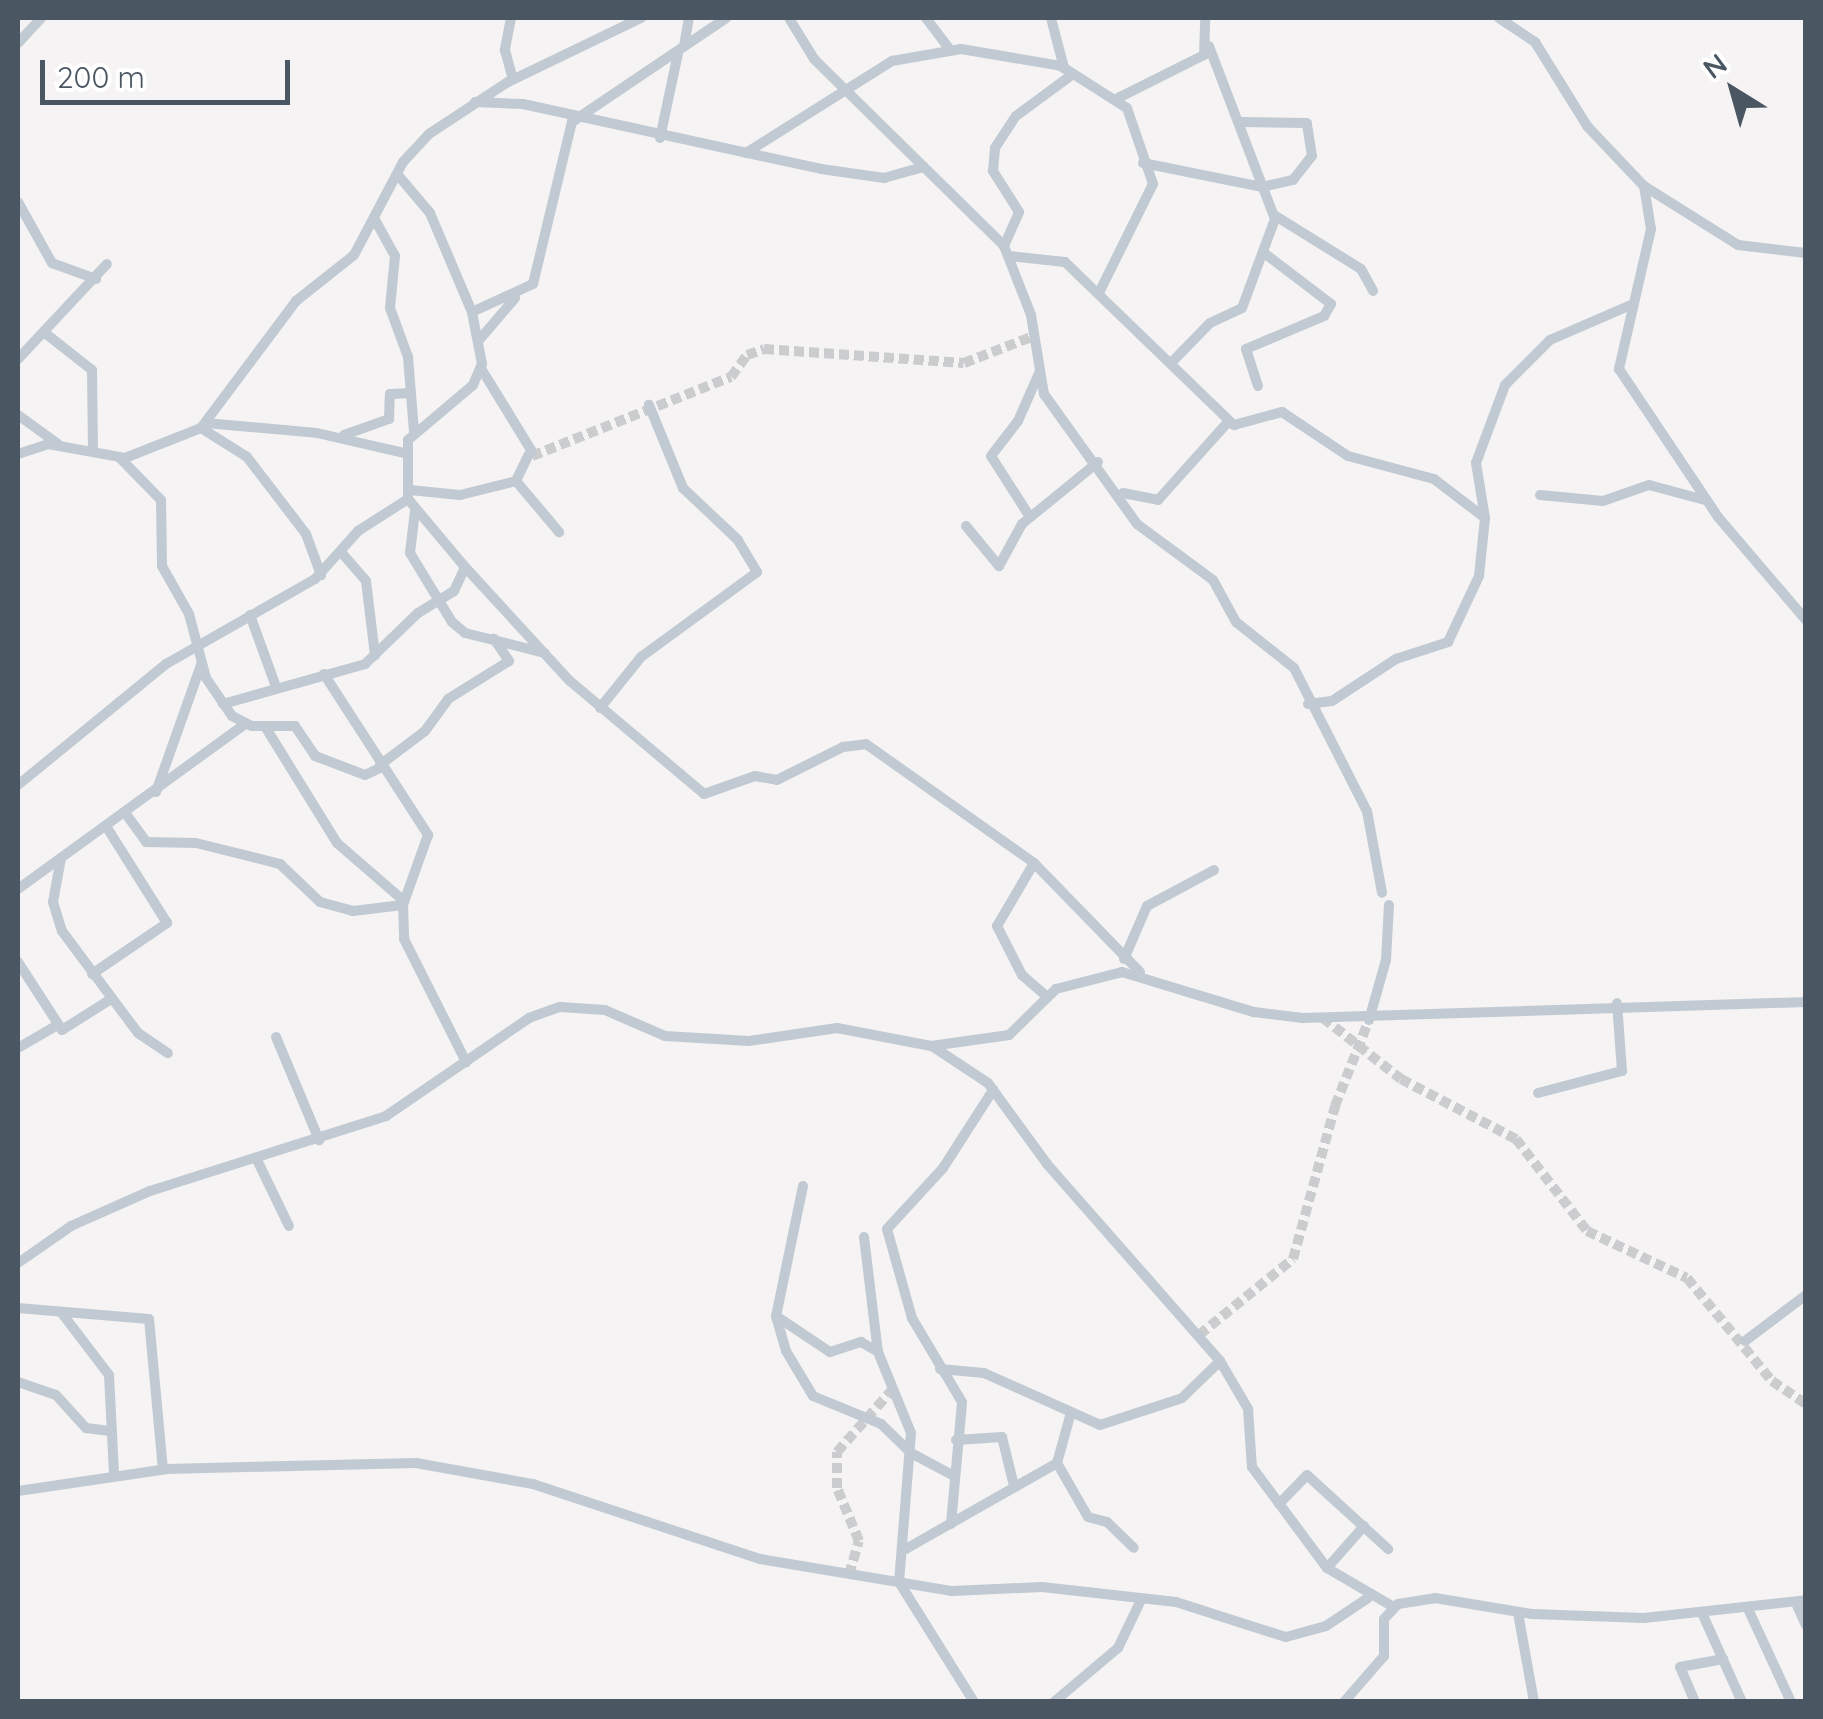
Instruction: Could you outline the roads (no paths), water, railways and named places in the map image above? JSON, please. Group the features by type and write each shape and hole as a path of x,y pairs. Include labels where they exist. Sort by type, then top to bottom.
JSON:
{"street":[{"path":"18,43 42,18"},
{"path":"511,18 504,50 513,80"},
{"path":"204,426 296,301 348,262 397,174 428,134 513,80 642,18"},
{"path":"660,138 689,18"},
{"path":"480,339 524,291 539,266 576,119 726,18"},
{"path":"790,18 809,53 851,90 1006,251 1050,403 1121,492 1144,532 1212,580 1232,619 1292,666 1308,704 1367,811 1382,893"},
{"path":"926,18 951,51"},
{"path":"1051,18 1068,71"},
{"path":"1205,18 1209,46 1274,215 1361,269 1373,291"},
{"path":"1499,18 1535,42 1587,126 1644,186 1738,244 1806,253"},
{"path":"1116,99 1209,46"},
{"path":"746,154 892,61 951,51 1068,71 1128,110 1150,194 1099,293"},
{"path":"1006,251 1020,212 993,171 995,148 1016,116 1068,71"},
{"path":"474,102 513,102 660,138 884,178 923,167"},
{"path":"1143,163 1262,187 1288,182 1303,169 1313,150 1312,126 1241,122"},
{"path":"397,174 421,196 472,312 480,339 482,370 531,450 516,481"},
{"path":"1644,186 1652,228 1619,370 1706,500 1806,620"},
{"path":"18,202 52,264 96,279"},
{"path":"1173,361 1210,323 1242,308 1274,215"},
{"path":"374,218 395,256 390,308 411,393 414,431"},
{"path":"1006,251 1057,258 1173,361 1240,427 1282,412 1348,456 1434,479 1485,518"},
{"path":"1258,386 1248,348 1331,306 1326,294 1264,253"},
{"path":"18,358 107,264"},
{"path":"472,312 524,291"},
{"path":"1308,704 1324,705 1396,659 1448,642 1478,576 1485,518 1476,463 1505,385 1550,340 1633,304"},
{"path":"45,333 92,370 94,452"},
{"path":"482,370 414,431 404,453 415,510 544,654 600,708 709,796 866,744 1034,862 1124,959 1141,972 1268,1016 1368,1020 1617,1003 1806,1002"},
{"path":"1030,517 990,460 1040,370"},
{"path":"338,436 389,418 390,394 411,393"},
{"path":"600,708 641,657 757,572 738,540 684,488 649,405"},
{"path":"18,415 58,444 120,458 161,500 162,566 188,612 201,666 223,704 245,724 266,728 295,726 315,756 365,776 425,731 448,698 509,661 493,638"},
{"path":"1121,492 1158,500 1230,421"},
{"path":"204,426 247,457 306,534 320,575"},
{"path":"120,458 204,426 338,436 404,453"},
{"path":"18,454 58,444"},
{"path":"966,526 998,566 1030,517 1098,462"},
{"path":"18,785 195,645 320,575 366,524 409,494 460,495 516,481"},
{"path":"516,481 559,532"},
{"path":"1540,495 1603,501 1649,485 1706,500"},
{"path":"415,510 410,553 436,604 462,632 544,654"},
{"path":"341,552 364,575 376,655"},
{"path":"223,704 274,684 324,674 376,655 454,592 465,567"},
{"path":"250,614 274,684"},
{"path":"153,797 201,666"},
{"path":"324,674 429,838 404,903 412,960 466,1062"},
{"path":"18,888 153,797 245,724"},
{"path":"266,728 337,844 404,903"},
{"path":"126,814 146,842 196,843 280,864 320,902 352,911 404,903"},
{"path":"92,974 168,923 106,826"},
{"path":"62,857 54,911 111,999 138,1032 168,1052"},
{"path":"1034,862 997,926 1022,975 1046,996"},
{"path":"1124,959 1147,906 1214,870"},
{"path":"1368,1020 1386,960 1389,905"},
{"path":"18,962 56,1026 65,1030 111,999"},
{"path":"931,1046 1012,1033 1046,996 1090,976 1141,972"},
{"path":"1538,1094 1622,1071 1617,1003"},
{"path":"18,1263 71,1226 150,1191 258,1162 391,1114 529,1018 569,1006 605,1010 665,1036 749,1042 837,1028 931,1046 965,1062 993,1090 1220,1361 1248,1410 1252,1467 1327,1568 1368,1598 1392,1606 1435,1598 1518,1613 1702,1614 1801,1602 1806,1625"},
{"path":"18,1048 56,1026"},
{"path":"276,1036 319,1140"},
{"path":"951,1524 952,1475 962,1402 940,1370 892,1268 888,1224 943,1168 993,1090"},
{"path":"258,1162 289,1226"},
{"path":"803,1186 776,1316 813,1396 881,1424 911,1453 952,1475"},
{"path":"864,1237 878,1352 910,1427 899,1582 974,1702"},
{"path":"1745,1342 1806,1295"},
{"path":"18,1308 149,1319 163,1470"},
{"path":"61,1312 83,1331 108,1375 114,1473"},
{"path":"776,1316 830,1352 861,1342 878,1352"},
{"path":"940,1370 984,1373 1070,1416 1114,1423 1170,1404 1220,1361"},
{"path":"18,1382 56,1395 86,1428 112,1431"},
{"path":"1070,1416 1057,1464 1089,1518 1107,1522 1134,1548"},
{"path":"956,1440 1002,1437 1014,1486"},
{"path":"18,1492 114,1473 416,1464 532,1484 760,1559 899,1582 1142,1598 1280,1636 1314,1632 1368,1598"},
{"path":"904,1550 1057,1464"},
{"path":"1279,1504 1307,1474 1388,1549"},
{"path":"1327,1568 1364,1526"},
{"path":"1054,1702 1118,1648 1142,1598"},
{"path":"1344,1702 1384,1656 1392,1606"},
{"path":"1749,1611 1791,1702"},
{"path":"1518,1613 1534,1702"},
{"path":"1702,1614 1742,1702"},
{"path":"1695,1702 1680,1667 1723,1659"}],"tunnel":[{"path":"532,456 731,377 747,355 764,349 964,363 1034,336"},
{"path":"1323,1018 1401,1079 1516,1139 1587,1231 1687,1278 1772,1381 1806,1404"},
{"path":"1199,1335 1293,1259 1335,1106 1369,1020"},
{"path":"849,1575 859,1541 837,1488 837,1452 891,1391"}]}
